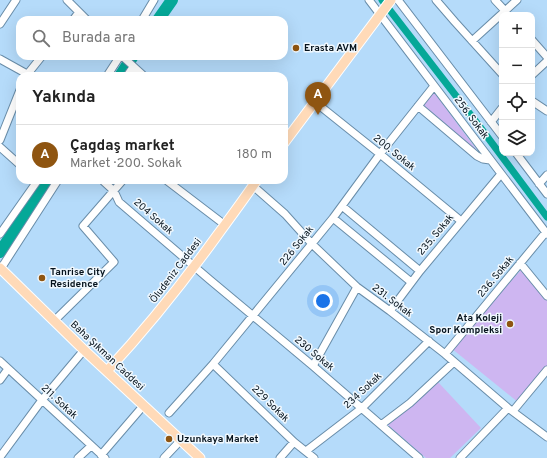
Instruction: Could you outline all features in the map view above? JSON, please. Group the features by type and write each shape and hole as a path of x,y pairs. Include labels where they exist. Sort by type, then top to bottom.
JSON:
{"main road":[{"path":"288,138 381,12 393,0"},
{"name":"Öludeniz Caddesi","path":"107,371 137,338 194,266 254,184"},
{"name":"Baha Şıkman Caddesi","path":"0,269 200,458"}],"street":[{"path":"0,24 16,0"},
{"path":"67,0 83,16"},
{"path":"144,16 154,0"},
{"name":"256. Sokak","path":"369,0 381,12 434,86 546,233"},
{"name":"256. Sokak","path":"393,0 499,132"},
{"path":"436,0 499,71"},
{"path":"495,0 506,12"},
{"path":"508,12 517,0"},
{"path":"76,16 79,12"},
{"path":"472,42 499,20"},
{"path":"535,43 547,57"},
{"path":"0,59 21,72"},
{"path":"29,72 39,60"},
{"path":"110,72 120,60"},
{"path":"125,60 139,72"},
{"path":"535,72 547,61"},
{"path":"130,72 133,67"},
{"name":"226 Sokak","path":"169,413 213,364 312,244 434,86"},
{"path":"0,140 16,100"},
{"name":"200. Sokak","path":"315,102 460,221"},
{"path":"535,102 547,111"},
{"path":"418,106 477,156 490,160"},
{"path":"491,122 499,112"},
{"path":"0,147 16,161"},
{"path":"518,156 547,194"},
{"name":"235. Sokak","path":"390,311 411,282 460,221 501,174"},
{"path":"540,184 547,175"},
{"path":"0,234 35,184"},
{"path":"0,269 55,184"},
{"name":"204 Sokak","path":"107,184 114,190 119,202 194,266"},
{"path":"54,321 114,262 83,226 120,184"},
{"path":"171,184 225,225"},
{"name":"231. Sokak","path":"256,184 312,244 357,287 429,341 510,410 547,437"},
{"path":"342,206 420,271"},
{"path":"333,218 411,282"},
{"name":"236. Sokak","path":"445,354 546,233"},
{"path":"520,264 547,296"},
{"name":"230 Sokak","path":"194,266 419,458"},
{"path":"313,366 357,287"},
{"name":"234 Sokak","path":"306,451 362,408 429,341"},
{"path":"0,457 42,400 84,350"},
{"name":"211. Sokak","path":"0,361 103,456"},
{"path":"381,425 410,403 454,362"},
{"name":"229 Sokak","path":"213,364 294,442 314,458"},
{"path":"0,380 8,369"},
{"path":"460,458 510,410 547,370"},
{"path":"103,456 144,405"},
{"path":"164,458 181,440"},
{"path":"280,458 294,442"},
{"path":"78,458 91,446"}],"shaded area":[{"path":"433,91 476,149 475,151 422,105"},
{"name":"Ata Koleji Spor Kompleksi","path":"521,270 547,300 547,367 519,403 451,348"},
{"path":"438,382 481,428 450,458 426,458 388,425"}],"waterway":[{"path":"161,16 172,0"},
{"path":"382,0 547,217"},
{"path":"123,72 130,60"},
{"path":"0,252 45,184"}],"place":[{"name":"Erasta AVM","path":"296,48"},
{"name":"Çagdaş market","path":"318,115"},
{"name":"Tanrise City Residence","path":"42,278"},
{"name":"Ata Koleji Spor Kompleksi","path":"510,324"},
{"name":"Uzunkaya Market","path":"169,439"}]}
